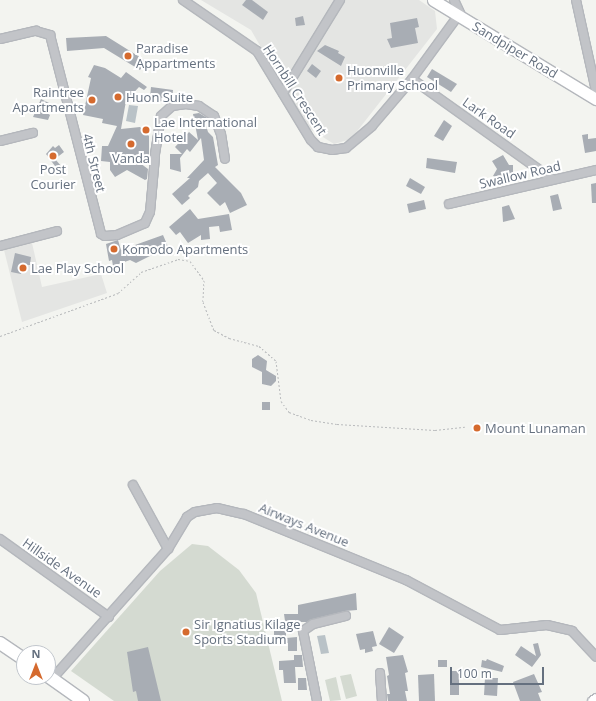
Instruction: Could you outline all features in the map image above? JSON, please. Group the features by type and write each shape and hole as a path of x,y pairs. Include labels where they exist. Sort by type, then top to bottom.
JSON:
{"main road":[{"path":"0,642 16,653"},
{"path":"56,682 83,701"}],"street":[{"name":"Hornbill Crescent","path":"183,0 257,51 311,140 318,147 339,150 346,148 372,126 412,80 460,17"},
{"path":"283,93 340,0"},
{"name":"Sandpiper Road","path":"433,0 596,99"},
{"path":"454,0 460,17"},
{"path":"576,0 596,91"},
{"name":"4th Street","path":"0,39 36,31 50,35 101,234 105,236 116,235 145,224 150,212 155,156 161,116 172,106 186,104 199,106 214,116 221,134 225,159"},
{"name":"Lark Road","path":"412,80 552,179"},
{"path":"0,141 32,133"},
{"name":"Swallow Road","path":"450,204 552,179 596,170"},
{"path":"0,246 57,231"},
{"path":"133,485 168,549"},
{"name":"Airways Avenue","path":"56,672 109,617 168,549 180,525 195,512 217,508 228,510 406,580 500,630 547,625 572,630 596,658"},
{"name":"Hillside Avenue","path":"0,539 109,617"},
{"path":"317,701 303,631 313,624 346,616"},
{"path":"380,674 382,701"}],"path":[{"path":"0,336 118,293 141,272 178,259 190,261 204,280 203,302 214,330 229,338 259,346 276,360 281,400 289,412 311,420 337,424 435,430 465,427"}],"shaded area":[{"name":"Huonville Primary School","path":"201,0 419,0 435,11 437,29 351,139 334,144 307,127 251,30"},
{"path":"129,105 138,106 135,123 126,121"},
{"path":"32,243 42,287 101,274 107,293 22,322 4,250"},
{"name":"Sir Ignatius Kilage Sports Stadium","path":"192,544 208,546 239,570 256,593 282,701 114,701 71,671 160,571"},
{"path":"325,635 329,653 321,654 317,636"},
{"path":"351,674 357,696 346,699 340,676"},
{"path":"336,677 341,700 330,701 325,680"}],"building":[{"path":"246,0 252,0 268,12 263,20 242,5"},
{"path":"303,16 305,25 296,26 295,18"},
{"path":"417,18 419,27 415,28 418,43 391,48 387,39 392,38 390,23"},
{"name":"Paradise Appartments","path":"106,36 146,61 140,70 104,48 67,51 66,38"},
{"path":"325,45 339,51 338,53 345,57 341,66 317,51"},
{"path":"312,64 321,71 316,78 307,71"},
{"path":"94,65 105,68 121,78 126,72 147,87 144,90 139,87 126,101 121,129 140,127 149,136 149,157 145,157 140,163 148,169 147,179 145,180 127,170 115,177 110,170 110,162 101,161 102,146 108,146 117,126 102,123 103,119 83,115 91,78 88,77"},
{"path":"432,69 457,84 451,92 427,77"},
{"path":"151,87 173,90 172,100 154,102 155,97 150,97"},
{"path":"41,99 51,104 47,113 50,115 48,120 33,117"},
{"path":"199,113 209,119 205,122 208,132 213,137 218,165 215,167 241,193 247,205 230,213 225,202 220,206 207,193 217,183 208,173 199,181 198,187 188,196 190,198 182,205 172,194 190,178 187,178 204,160 201,138 190,152 187,149 180,158 181,172 170,169 170,154 182,154 175,147 189,132 198,140 193,114"},
{"path":"444,120 452,126 443,141 434,136"},
{"path":"588,134 588,139 596,138 596,151 585,153 582,135"},
{"name":"Post Courier","path":"59,145 64,152 55,159 62,167 58,170 46,154 53,146 55,148"},
{"path":"503,155 509,165 513,165 513,174 504,174 500,180 493,176 497,169 492,161"},
{"path":"427,158 457,162 455,173 426,168"},
{"path":"410,178 425,187 421,194 406,186"},
{"path":"596,183 596,203 592,203 591,184"},
{"path":"558,194 562,209 553,211 550,196"},
{"path":"424,200 426,209 409,213 407,204"},
{"path":"509,205 515,219 503,222 502,207"},
{"path":"190,209 198,219 229,214 232,230 220,232 219,226 209,227 210,239 201,240 201,235 188,243 180,232 176,235 169,227"},
{"path":"163,235 169,249 165,250 166,253 161,255 160,251 136,263 130,260 113,266 112,260 109,261 106,244 118,240 121,250"},
{"path":"15,253 31,257 30,265 26,265 25,272 22,271 21,274 11,272"},
{"path":"258,355 267,361 266,370 276,376 276,381 271,386 262,384 262,372 252,367 252,359"},
{"path":"262,402 270,402 270,410 262,410"},
{"path":"356,593 357,610 345,611 307,622 293,622 293,627 286,627 286,638 297,637 297,651 288,651 288,643 274,643 274,630 270,630 270,621 285,621 284,614 298,614 298,605"},
{"path":"389,627 404,637 394,653 379,644"},
{"path":"373,631 377,646 372,647 373,651 365,653 365,649 360,650 356,634"},
{"path":"538,643 541,655 532,667 515,655 521,646 536,656 533,644"},
{"path":"148,647 161,701 138,701 136,691 133,692 127,652"},
{"path":"294,655 302,655 303,667 295,667 296,683 284,683 283,670 279,670 279,661 294,660"},
{"path":"403,655 408,672 405,673 408,691 405,691 407,701 388,701 387,694 390,694 386,657"},
{"path":"487,659 504,666 502,672 481,667 482,660 486,661"},
{"path":"438,660 447,660 447,667 438,667"},
{"path":"450,671 459,671 459,695 450,695"},
{"path":"434,674 435,701 419,701 418,675"},
{"path":"534,674 542,692 538,693 541,701 520,701 513,682"},
{"path":"298,678 306,678 307,690 298,690"},
{"path":"485,678 498,678 497,696 484,695"}],"place":[{"name":"Paradise Appartments","path":"128,56"},
{"name":"Huonville Primary School","path":"339,78"},
{"name":"Huon Suite","path":"118,97"},
{"name":"Raintree Apartments","path":"92,100"},
{"name":"Lae International Hotel","path":"146,130"},
{"name":"Vanda","path":"131,144"},
{"name":"Post Courier","path":"53,156"},
{"name":"Komodo Apartments","path":"114,249"},
{"name":"Lae Play School","path":"23,268"},
{"name":"Mount Lunaman","path":"477,428"},
{"name":"Sir Ignatius Kilage Sports Stadium","path":"186,632"}]}
